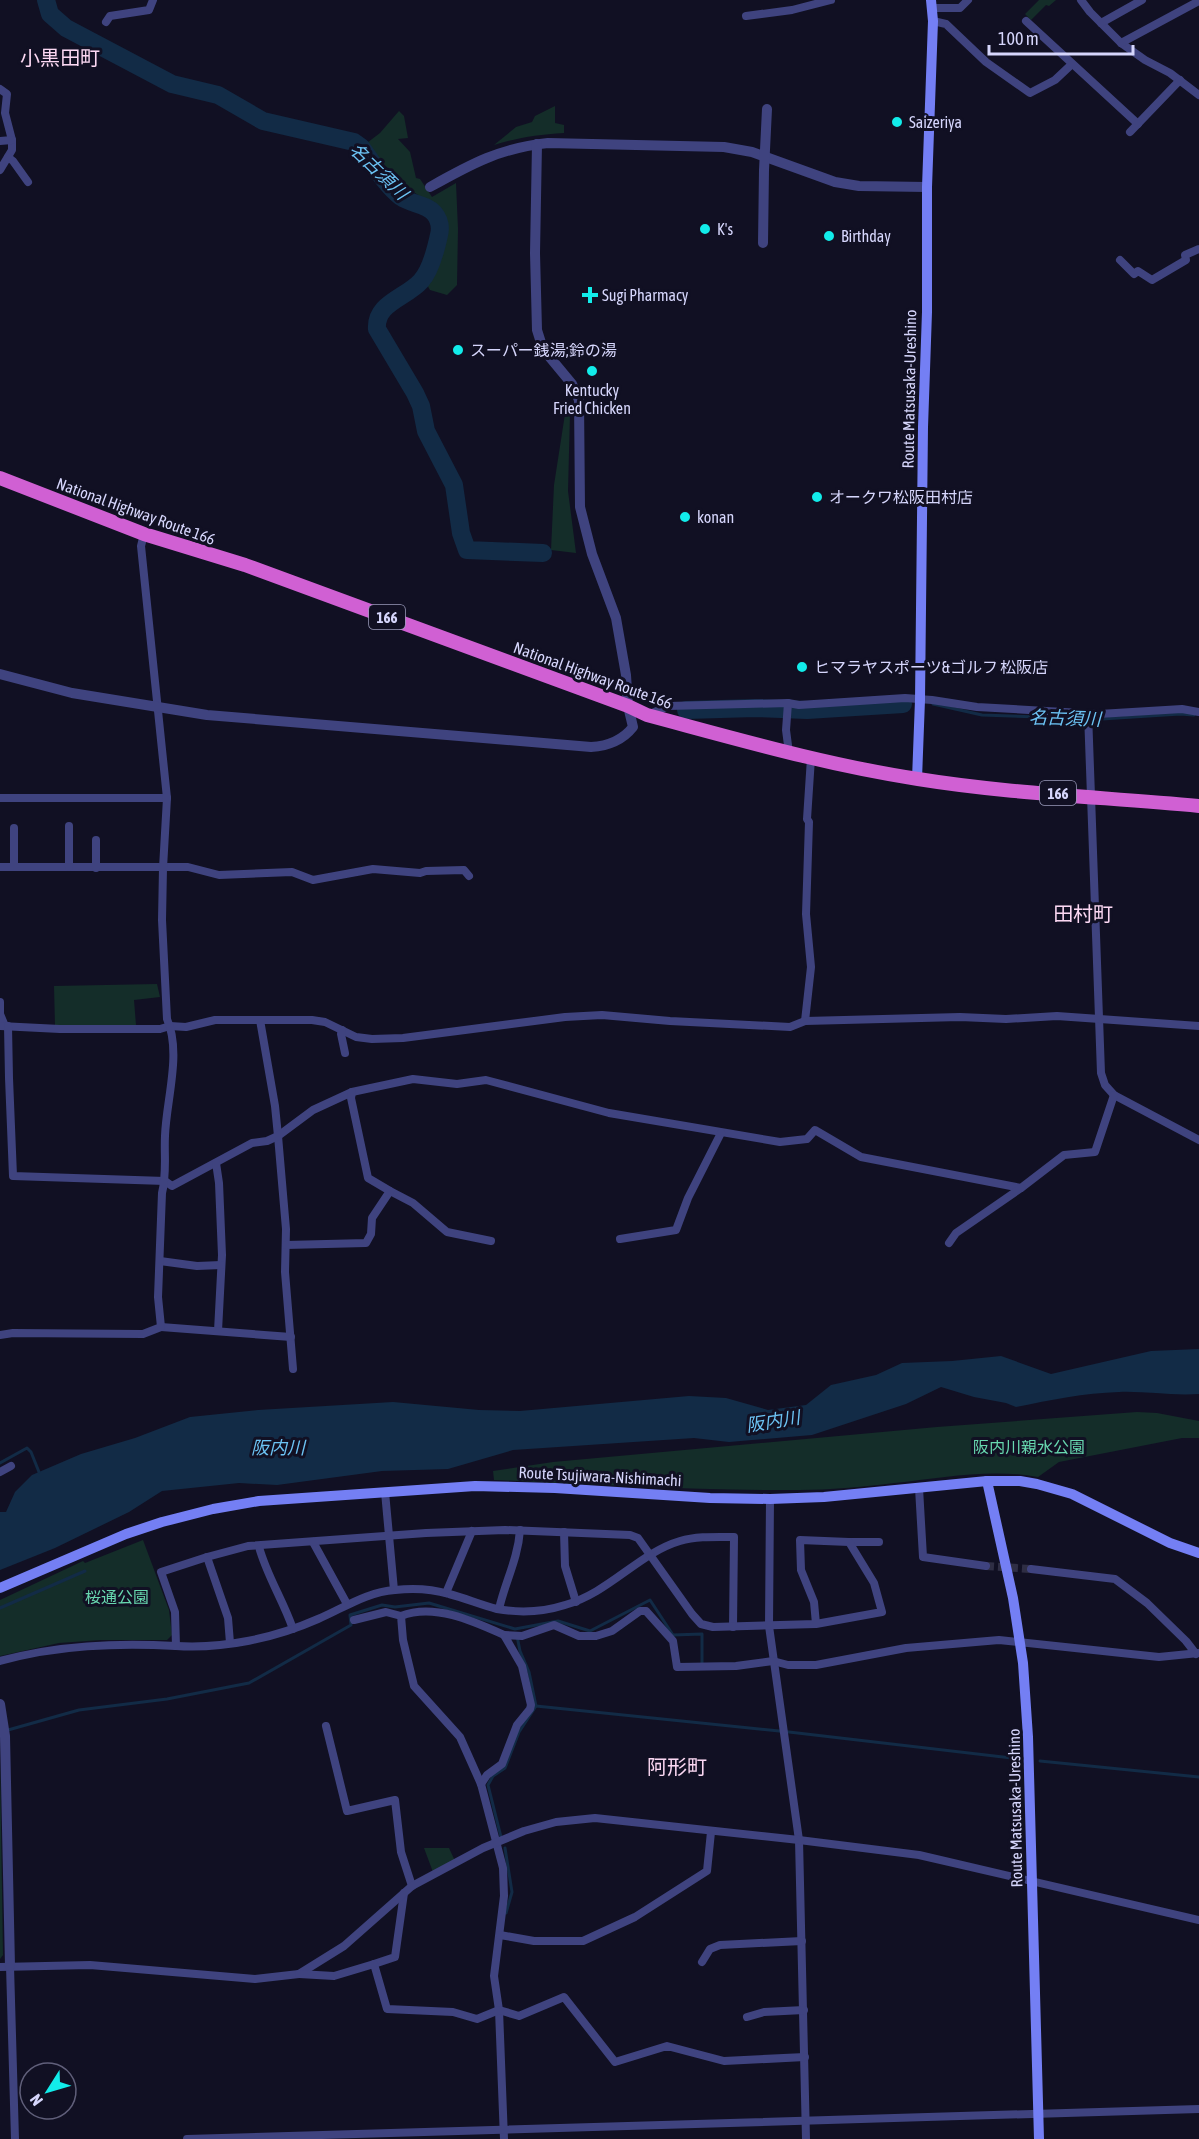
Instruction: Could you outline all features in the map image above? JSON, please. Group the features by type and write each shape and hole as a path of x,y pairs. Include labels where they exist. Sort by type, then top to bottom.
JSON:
{"highway":[{"name":"National Highway Route 166","path":"0,478 144,534 245,565 628,706 647,716 789,753 917,779 992,789 1199,806"}],"main road":[{"name":"Route Matsusaka-Ureshino","path":"917,779 932,4"},
{"name":"Route Matsusaka-Ureshino","path":"987,1481 1013,1598 1023,1663 1029,1737 1039,2139"},
{"name":"Route Tsujiwara-Nishimachi","path":"0,1588 126,1534 192,1514 259,1501 492,1486 623,1491 710,1498 770,1499 824,1497 987,1481 1020,1481 1055,1488 1089,1502 1170,1543 1199,1553"}],"street":[{"path":"106,22 110,16 149,10 153,0"},
{"path":"746,16 792,10 831,0"},
{"path":"932,4 960,8 968,0"},
{"path":"1082,0 1121,43 1180,80 1199,95"},
{"path":"1101,23 1142,0"},
{"path":"1121,43 1198,3"},
{"path":"933,21 946,24 986,62 1030,93 1055,80 1072,64"},
{"path":"1026,21 1137,124"},
{"path":"1130,132 1180,80"},
{"path":"0,88 8,94 4,113 12,140 12,150 0,170"},
{"path":"763,243 767,109"},
{"path":"0,141 12,140"},
{"path":"430,187 484,158 537,144 724,147 752,152 821,178 846,184 927,187"},
{"path":"0,674 72,693 158,708 247,718 597,747 620,740 633,727 616,618 592,554 580,507 579,400 572,384 548,358 537,330 535,253 537,144"},
{"path":"8,157 28,182"},
{"path":"1120,260 1134,274 1138,271 1152,280 1186,260 1185,255 1199,249"},
{"path":"144,534 141,546 167,798 162,868 164,980 173,1064 165,1135 165,1182 162,1193 158,1297 161,1328"},
{"path":"647,716 668,706 788,707 906,698 1088,717 1099,714 1182,710 1199,712"},
{"path":"788,707 786,730 789,753"},
{"path":"1088,717 1101,1073 1114,1095 1199,1140"},
{"path":"805,1021 811,967 806,914 811,758"},
{"path":"0,798 167,798"},
{"path":"69,826 69,867"},
{"path":"14,828 14,866"},
{"path":"96,840 96,868"},
{"path":"0,867 188,867 219,875 292,872 313,880 373,869 420,873 464,870 469,876"},
{"path":"0,1002 0,1014 5,1026 14,1176 165,1182 171,1186 252,1143 267,1141 278,1136 313,1110 352,1092 413,1079 457,1084 486,1080 609,1113 780,1142 807,1139 815,1130 861,1157 1021,1188"},
{"path":"5,1026 160,1029 170,1026 186,1027 215,1020 325,1022 356,1036 372,1039 403,1038 564,1017 602,1015 790,1027 805,1021 960,1017 1006,1019 1057,1016 1199,1026"},
{"path":"260,1020 278,1136 286,1228 285,1272 293,1369"},
{"path":"342,1030 345,1053"},
{"path":"352,1092 351,1098 368,1178 414,1203 447,1232 491,1241"},
{"path":"949,1243 957,1233 1064,1155 1095,1152 1114,1095"},
{"path":"620,1239 676,1230 688,1198 721,1132"},
{"path":"216,1163 219,1183 221,1265 218,1331"},
{"path":"286,1245 366,1243 371,1234 372,1218 390,1191"},
{"path":"160,1261 197,1266 221,1265"},
{"path":"0,1335 13,1333 143,1334 161,1328 291,1337"},
{"path":"0,1472 11,1466"},
{"path":"919,1488 923,1557 986,1566"},
{"path":"386,1492 394,1590"},
{"path":"770,1499 769,1626 800,1839 806,2139"},
{"path":"499,1609 518,1551 520,1530"},
{"path":"176,1646 175,1612 161,1572 248,1546 472,1531 520,1530 634,1536 642,1541 701,1624 713,1627 733,1627 816,1624 882,1612 874,1583 849,1542"},
{"path":"446,1593 472,1531"},
{"path":"564,1532 565,1566 576,1602"},
{"path":"0,1661 26,1654 73,1647 230,1643 279,1634 369,1595 394,1590 426,1590 446,1593 499,1609 530,1611 549,1609 576,1602 600,1590 652,1555 678,1541 692,1538 734,1537 733,1627"},
{"path":"816,1624 814,1602 801,1570 800,1540 879,1542"},
{"path":"313,1542 347,1604"},
{"path":"260,1547 265,1569 285,1606 293,1629"},
{"path":"207,1557 228,1618 230,1643"},
{"path":"1031,1569 1115,1579 1147,1603 1197,1653"},
{"path":"354,1620 386,1612 401,1616 415,1612 435,1612 470,1621 508,1635 522,1636 554,1625 579,1636 596,1636 612,1631 640,1611 646,1611 674,1641 677,1667 736,1666 773,1660 788,1665 816,1665 906,1648 999,1640 1159,1658 1197,1653"},
{"path":"401,1616 403,1640 414,1686 460,1737 481,1784 503,1868 504,1896 494,1976 499,2010 504,2134"},
{"path":"481,1784 487,1775 502,1764 518,1725 531,1705 522,1666 508,1635"},
{"path":"0,1704 5,1731 5,1967 15,2139"},
{"path":"326,1726 347,1811 395,1800 401,1852 412,1886"},
{"path":"299,1974 344,1946 412,1886 495,1843 556,1822 595,1818 711,1832 800,1839 919,1855 1199,1920"},
{"path":"500,1935 534,1941 583,1941 635,1917 707,1871 711,1832"},
{"path":"5,1967 90,1965 255,1979 299,1974 334,1976 394,1957 404,1893"},
{"path":"702,1962 710,1949 720,1945 802,1941"},
{"path":"375,1964 387,2009 453,2012 477,2019 499,2010 519,2016 564,1997 615,2061 667,2046 724,2061 806,2057"},
{"path":"747,2017 764,2012 804,2010"},
{"path":"187,2139 504,2134 806,2121 1199,2109"}],"green space":[{"path":"1039,0 1056,0 1049,6 1046,5 1031,20 1025,14"},
{"path":"555,106 555,123 564,125 564,133 529,137 494,145 516,127 532,122 535,116"},
{"path":"399,111 404,116 408,138 398,139 410,152 416,178 420,179 432,197 456,183 457,285 447,295 430,290 426,283 445,238 444,217 438,208 409,189 363,146 380,133"},
{"path":"565,414 570,414 568,491 576,553 551,550 554,485"},
{"path":"157,984 160,997 134,1000 136,1025 55,1026 54,986"},
{"name":"阪内川親水公園","path":"1137,1412 1157,1413 1199,1421 1199,1438 1182,1438 1059,1462 1038,1477 1002,1473 984,1474 822,1489 685,1488 494,1480 493,1471 553,1462 937,1427"},
{"name":"桜通公園","path":"143,1540 169,1610 172,1635 167,1640 101,1640 59,1643 0,1656 0,1600 83,1561 85,1563"},
{"path":"0,1761 3,1955 0,1959"},
{"path":"424,1848 449,1848 455,1861 433,1872"}],"water":[{"name":"阪内川","path":"1199,1349 1199,1394 1106,1393 1068,1397 1016,1407 941,1387 906,1404 812,1435 729,1442 694,1438 513,1450 448,1469 382,1471 277,1485 239,1483 162,1491 129,1512 55,1548 0,1570 0,1512 6,1512 15,1492 32,1475 81,1454 135,1438 190,1417 258,1410 393,1402 479,1410 520,1411 689,1396 726,1398 768,1410 806,1405 831,1385 876,1375 902,1363 1001,1356 1051,1374 1151,1351"}],"waterway":[{"name":"名古須川","path":"46,0 50,14 66,28 172,84 218,95 263,121 354,142 361,147 395,192 434,213 440,232 428,271 415,287 386,307 378,320 377,329 415,393 421,406 426,431 454,485 461,533 467,550 543,553"},
{"name":"名古須川","path":"686,710 755,708 807,710 903,704"},
{"name":"名古須川","path":"933,704 982,715 1102,719 1194,715"},
{"path":"0,1463 27,1448 39,1472"},
{"path":"0,1608 85,1571"},
{"path":"8,1730 79,1710 167,1699 249,1683 351,1625 350,1615 382,1605 395,1607 429,1603 515,1629 558,1621 590,1631 650,1600 673,1635 702,1634 702,1663"},
{"path":"501,1837 488,1785 493,1776 505,1768 519,1732 536,1706 529,1672 520,1651 517,1636"},
{"path":"536,1706 1020,1759"},
{"path":"1040,1761 1199,1777"},
{"path":"505,1848 512,1892 506,1913"}],"tunnel":[{"path":"986,1566 1031,1569"}],"place":[{"name":"Saizeriya","path":"897,122"},
{"name":"K's","path":"705,229"},
{"name":"Birthday","path":"829,236"},
{"name":"Sugi Pharmacy","path":"590,295"},
{"name":"スーパー銭湯;鈴の湯","path":"458,350"},
{"name":"Kentucky Fried Chicken","path":"592,371"},
{"name":"オークワ松阪田村店","path":"817,497"},
{"name":"konan","path":"685,517"},
{"name":"ヒマラヤスポーツ&ゴルフ 松阪店","path":"802,667"}],"district":[{"name":"小黒田町","path":"60,57"},
{"name":"田村町","path":"1083,913"},
{"name":"阿形町","path":"677,1766"}]}
